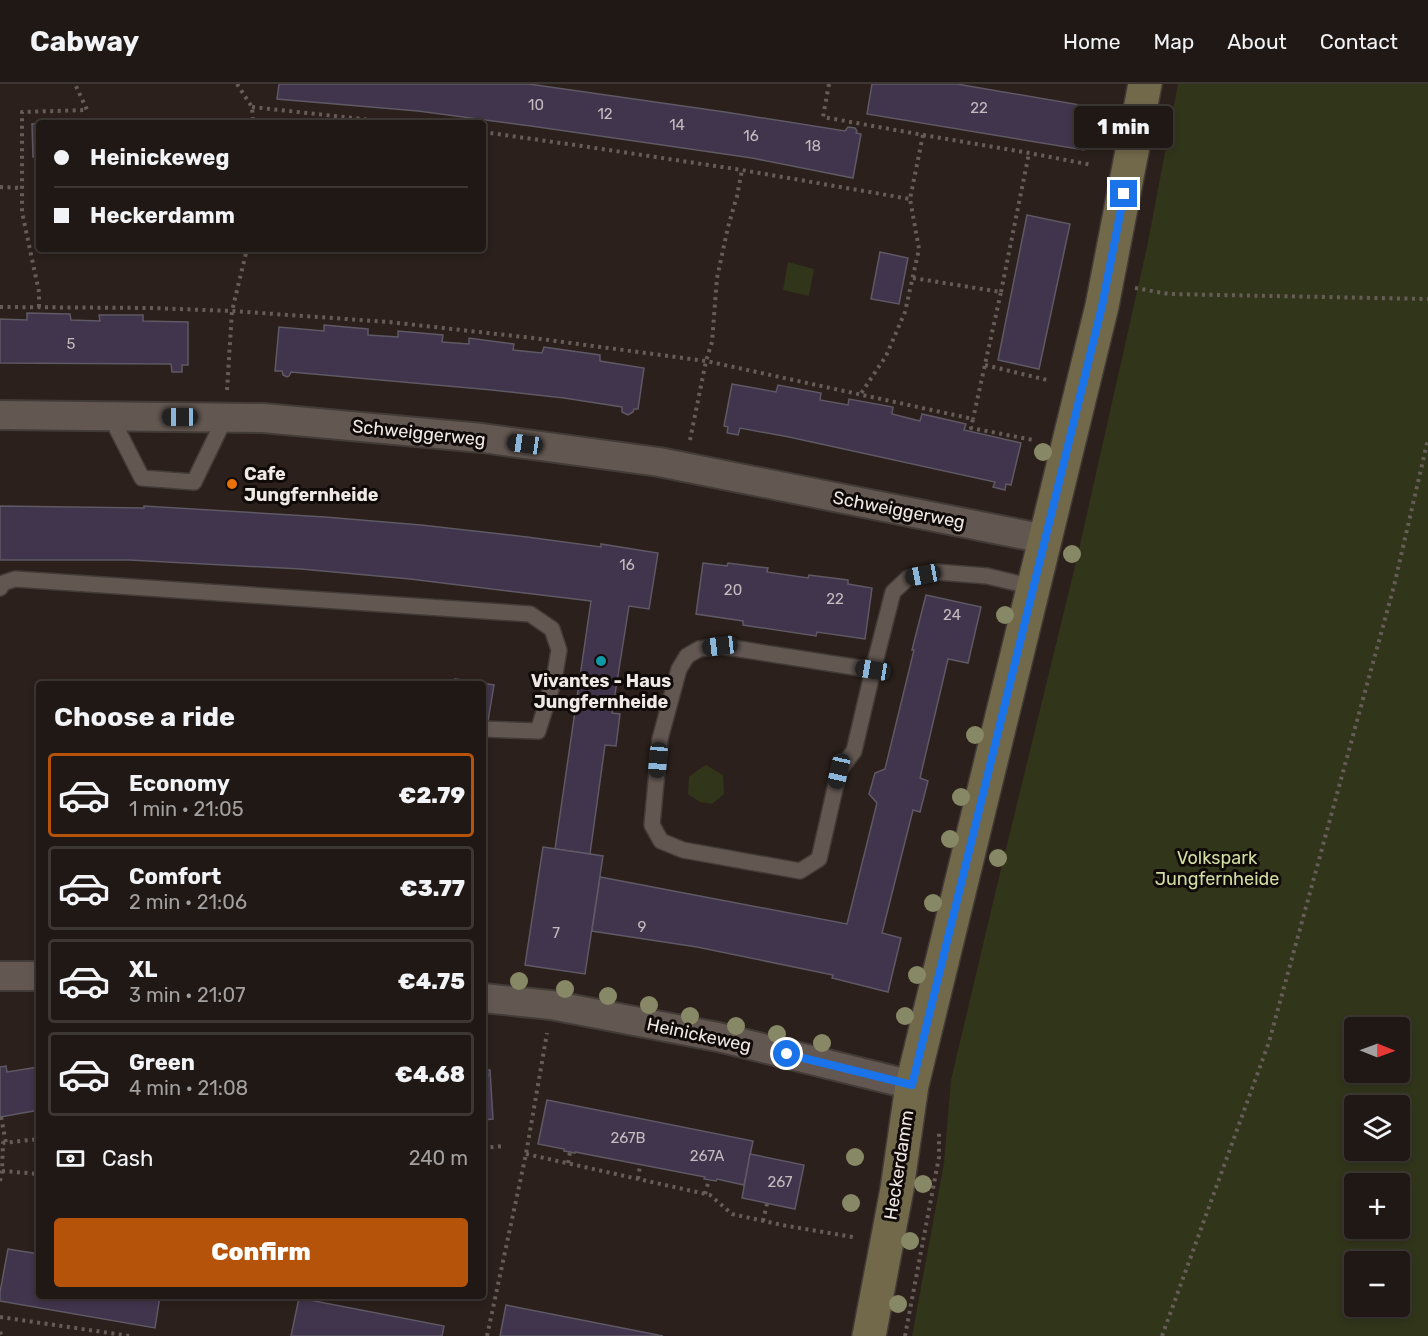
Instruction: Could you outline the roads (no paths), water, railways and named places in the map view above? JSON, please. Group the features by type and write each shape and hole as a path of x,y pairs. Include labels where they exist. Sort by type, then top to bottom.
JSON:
{"street":[{"name":"Heckerdamm","path":"869,1336 897,1190 912,1085 1102,306 1146,84"},
{"name":"Schweiggerweg","path":"0,415 262,418 482,438 659,462 1046,539"},
{"path":"0,976 36,976"},
{"name":"Heinickeweg","path":"486,998 551,1005 718,1037 912,1085"}],"lane":[{"path":"114,416 117,429 142,478 194,482 225,418"},
{"path":"873,670 720,646 699,649 687,656 678,669 660,739 652,825 662,842 683,850 800,871 819,859 839,771 854,752 893,592 909,578 937,572 987,576 1034,587"},
{"path":"0,588 3,584 15,579 530,614 552,629 559,650 554,680 538,731 486,729"}],"place":[{"name":"Cafe Jungfernheide","path":"232,484"},
{"name":"Vivantes - Haus Jungfernheide","path":"601,661"}],"park label":[{"name":"Volkspark Jungfernheide","path":"1217,868"}]}
